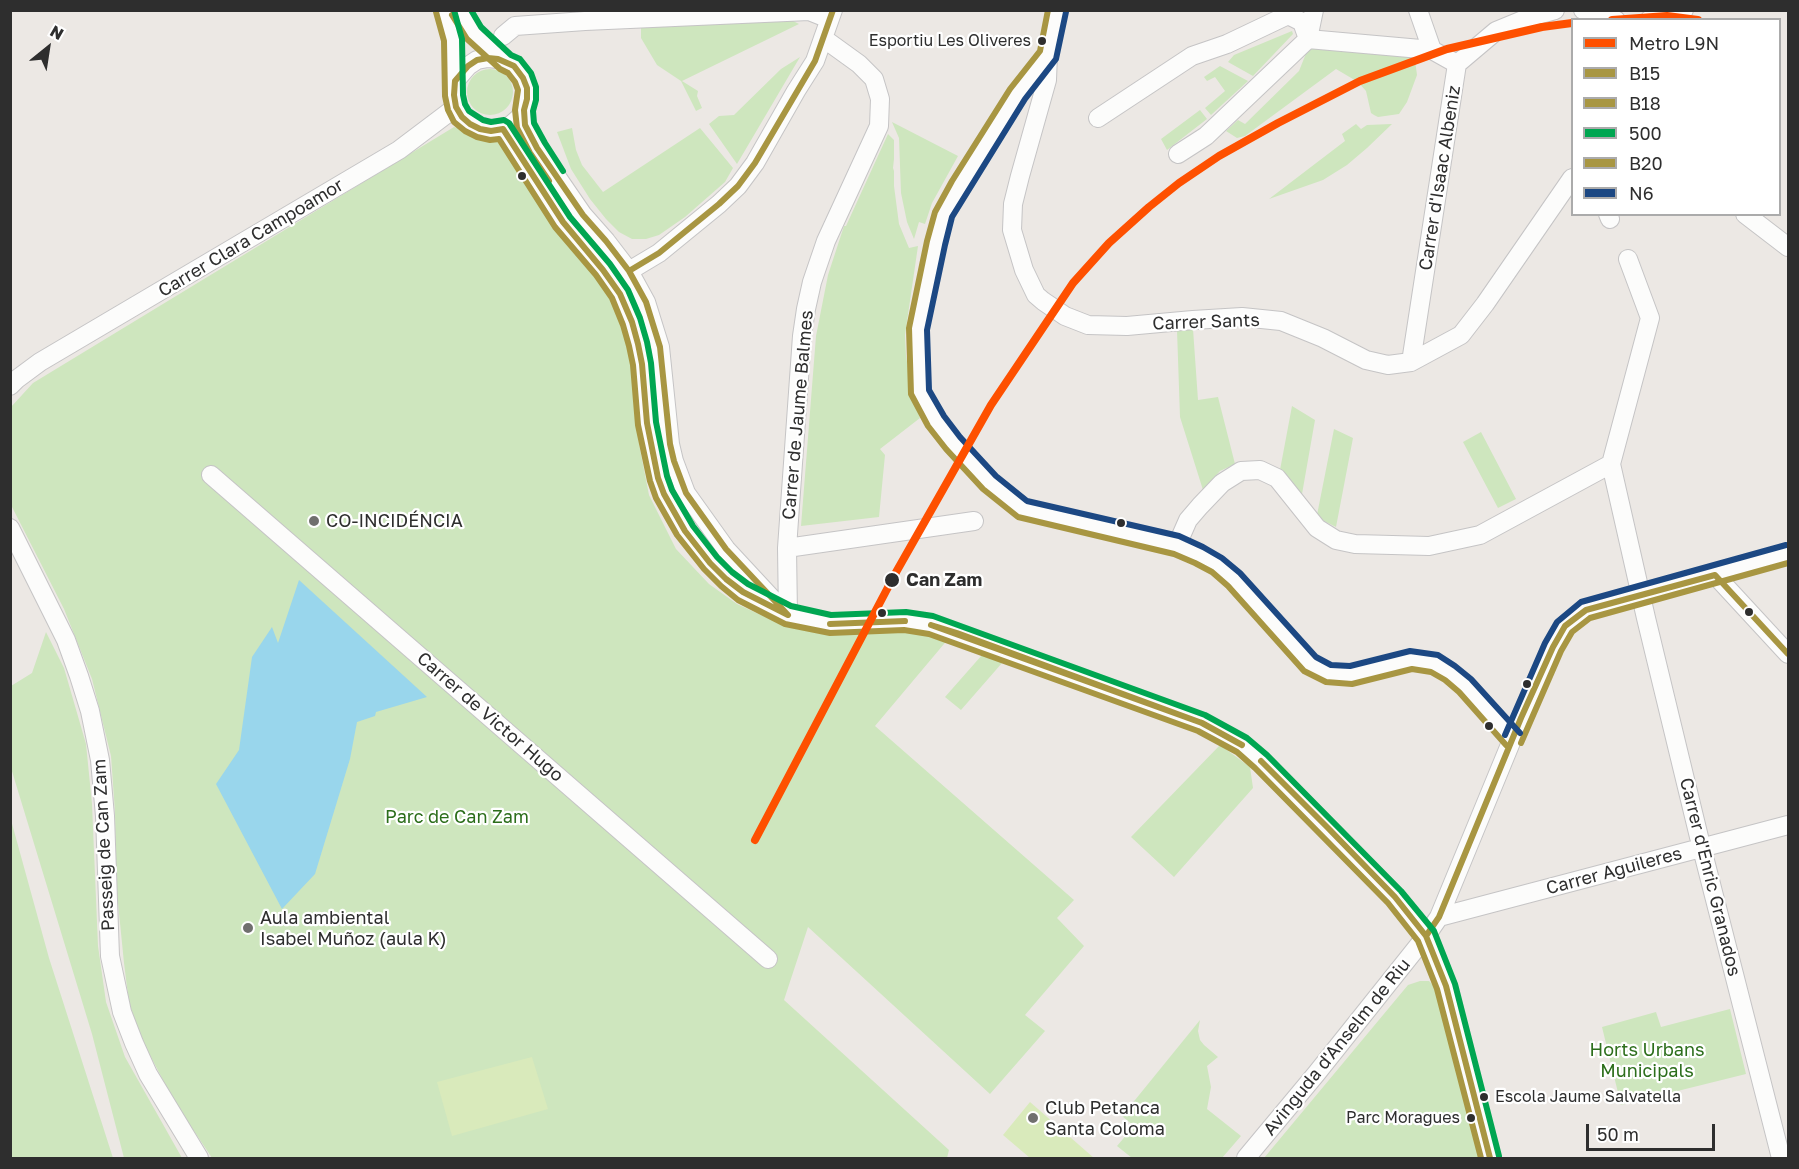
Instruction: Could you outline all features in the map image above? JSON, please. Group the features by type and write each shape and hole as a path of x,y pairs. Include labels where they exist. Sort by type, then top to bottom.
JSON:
{"street":[{"path":"445,10 453,40 454,95 456,107 462,117 480,129 491,131 511,125 524,110"},
{"path":"460,10 474,33 506,62"},
{"name":"Carrer Sants","path":"1057,10 1048,55 1047,80 1013,204 1012,230 1024,270 1036,295 1065,316 1088,325 1127,326 1242,317 1281,321 1323,338 1366,360 1388,365 1411,362 1461,334 1485,304 1571,179"},
{"path":"1178,154 1206,136 1308,39 1314,10"},
{"path":"1308,39 1432,50 1418,10"},
{"path":"1457,64 1496,31 1555,10"},
{"path":"1583,10 1609,18"},
{"path":"1656,18 1684,10"},
{"path":"503,36 515,26 585,21 809,12 831,15 815,61 755,163 738,186 659,253 629,271"},
{"path":"1098,118 1191,56 1227,44 1288,15 1302,22 1308,39"},
{"name":"Carrer de Jaume Balmes","path":"788,615 787,548 802,336 806,309 812,282 826,241 879,126 880,99 874,79 859,64 824,38"},
{"name":"Carrer d'Isaac Albeniz","path":"1411,362 1457,64 1432,50"},
{"path":"1048,55 1018,94 944,214 918,329 920,392 936,421 990,483 1023,509 1177,545 1217,565 1234,579 1310,664 1329,674 1351,675 1411,660 1434,663 1450,673 1465,687 1512,739"},
{"path":"455,81 468,66 477,60 488,58 498,59 514,66 523,78 527,88 524,110 525,125 537,148 583,215 629,271 646,302 660,348 670,444 679,477 699,513 726,549 788,615"},
{"name":"Carrer Clara Campoamor","path":"10,386 40,362 399,150 456,107"},
{"path":"503,129 563,222 612,282 627,309 642,364 652,456 661,486 673,511 698,548 726,579 743,591 788,615 830,624 904,621 932,625 1202,723 1242,746 1302,801 1395,897 1426,936 1446,986 1490,1158"},
{"path":"1748,216 1788,247"},
{"path":"1177,545 1188,520 1200,506 1222,483 1241,471 1260,470 1277,478 1317,528 1336,540 1355,544 1429,546 1479,535 1611,464 1650,318 1628,260"},
{"name":"Carrer d'Enric Granados","path":"1611,464 1640,594 1781,1158"},
{"name":"Carrer de Victor Hugo","path":"211,475 768,959"},
{"path":"787,548 974,521"},
{"name":"Passeig de Can Zam","path":"10,528 66,640 80,675 90,711 100,760 106,838 110,956 122,1012 148,1074 199,1158"},
{"name":"Avinguda d'Anselm de Riu","path":"1246,1158 1316,1074 1440,917 1512,739 1553,647 1565,626 1586,610 1788,554"},
{"path":"1715,575 1788,654"},
{"name":"Carrer Aguileres","path":"1440,917 1788,825"}],"green space":[{"path":"791,20 799,24 682,81 698,91 697,96 702,108 696,111 681,81 657,65 641,38 641,27"},
{"path":"1292,31 1293,34 1253,76 1228,62 1234,55"},
{"path":"1313,47 1409,56 1415,60 1417,75 1407,102 1399,114 1378,117 1371,113 1366,91 1358,82 1336,69 1245,136 1237,138 1226,131 1238,120 1245,124 1299,71 1307,51"},
{"path":"800,57 737,164 709,124 719,116 734,115 781,69"},
{"path":"1220,66 1248,81 1211,115 1205,108 1225,91 1215,77 1207,81 1204,77"},
{"path":"490,69 506,76 513,92 506,108 490,115 474,108 467,92 474,76"},
{"path":"1200,110 1207,119 1167,150 1161,139"},
{"path":"892,122 958,156 932,203 925,224 919,222 914,239 907,222 901,193 899,138"},
{"path":"1356,124 1361,129 1367,125 1392,124 1347,165 1323,180 1269,199 1345,141 1342,134"},
{"name":"Parc de Can Zam","path":"454,127 499,140 610,293 625,327 631,355 639,444 649,495 676,549 709,584 737,604 774,621 842,633 925,632 949,638 875,726 1074,900 1057,918 1084,946 1025,1015 1045,1031 990,1094 808,927 784,1000 949,1150 947,1158 212,1158 174,1101 143,1042 129,1003 124,963 116,883 111,756 92,679 64,609 11,505 11,407 33,383"},
{"path":"572,128 576,150 582,165 603,192 700,128 733,168 725,182 685,217 659,235 646,239 632,239 619,232 606,219 571,169 557,132"},
{"path":"888,134 894,140 894,186 899,224 909,248 918,246 905,335 913,398 920,418 880,449 885,455 879,517 801,526 816,336 828,275 844,226 846,226"},
{"path":"1193,329 1198,400 1218,397 1235,464 1220,471 1203,490 1180,417 1177,330"},
{"path":"1292,406 1315,420 1302,494 1280,470"},
{"path":"1334,429 1353,438 1336,527 1317,515"},
{"path":"1481,432 1516,499 1498,508 1463,442"},
{"path":"46,632 64,668 86,744 92,804 98,946 106,1002 125,1057 182,1158 124,1158 92,1034 11,768 11,686 32,673"},
{"path":"982,655 1002,663 961,710 945,697"},
{"path":"1220,745 1250,767 1253,788 1174,877 1131,837"},
{"path":"11,820 49,958 113,1158 11,1158"},
{"path":"1429,981 1437,989 1480,1158 1264,1158 1408,985"},
{"name":"Horts Urbans Municipals","path":"1730,1009 1746,1074 1621,1105 1602,1027 1656,1012 1661,1027"},
{"path":"1200,1020 1198,1031 1200,1040 1218,1057 1207,1066 1211,1087 1207,1109 1241,1136 1222,1158 1132,1158 1117,1146 1134,1126 1122,1116"},
{"path":"532,1057 548,1109 452,1136 437,1082"},
{"name":"Club Petanca Santa Coloma","path":"1030,1102 1094,1158 1030,1158 1003,1135"}],"water":[{"path":"299,580 427,697 376,712 375,716 357,722 350,759 315,874 282,909 216,784 239,750 252,657 272,627 278,643"}],"metro line":[{"name":"L9N","path":"1640,18 1667,16 1682,18"},
{"name":"L9N","path":"755,840 895,574 991,405 1073,283 1109,243 1179,183 1219,156 1360,81 1447,49 1542,27 1571,23"}],"transit line":[{"name":"500","path":"454,10 462,39 463,95 469,111 483,120 491,122 504,120 509,123 570,217 610,264 628,290 647,342 656,422 667,476 672,490 693,526 717,557 748,584 791,606 831,615 906,612 933,616 1205,715 1247,738 1267,755 1401,891 1434,931 1455,984 1499,1156"},
{"name":"500","path":"471,10 481,27 511,55 520,59 531,73 536,87 534,123 563,171"},
{"name":"B15","path":"629,271 659,253 738,186 755,163 815,61 833,10"},
{"name":"B20","path":"1048,10 1040,51 1010,89 935,212 909,328 911,394 928,426 983,489 1018,517 1174,554 1212,572 1228,586 1304,671 1326,682 1352,684 1412,669 1431,672 1459,692 1506,745"},
{"name":"B18","path":"436,12 444,41 445,96 454,122 477,137 490,140 499,139 555,227 596,275 612,298 623,325 633,365 638,425 650,481 656,498 677,535 704,569 738,600 785,624 830,633 904,630 929,634 1198,731 1237,752 1388,903 1418,941 1437,989 1481,1158"},
{"name":"N6","path":"1066,12 1056,59 1025,99 952,217 927,330 929,390 944,416 996,476 1027,501 1179,536 1203,547 1222,558 1240,573 1316,657 1331,665 1350,666 1410,651 1438,655 1471,679 1520,733"},
{"name":"B18","path":"452,15 467,39 500,69 508,73 515,82 518,90 515,110 517,128 549,181"},
{"name":"B15","path":"488,58 498,59 514,66 523,78 527,88 524,110 525,125 537,148 583,215 629,271 646,302 660,347 670,444 686,493 726,549 788,615 743,592 726,579 685,531 664,494 658,478 647,423 638,344 632,322 620,294 563,222 503,129 491,131 480,129 462,117 456,107 455,81 468,66 477,60 488,58"},
{"name":"N6","path":"1505,735 1545,643 1557,622 1581,602 1786,545"},
{"name":"B20","path":"1521,743 1561,651 1572,632 1590,618 1788,563"},
{"name":"B15","path":"1426,936 1439,917 1521,718 1565,626 1586,610 1715,575 1788,654"},
{"name":"B15","path":"830,624 905,621"},
{"name":"B15","path":"830,624 905,621"},
{"name":"B15","path":"931,625 1202,723"},
{"name":"B15","path":"931,625 1202,723"},
{"name":"B15","path":"1202,723 1242,745"},
{"name":"B15","path":"1261,761 1328,828"},
{"name":"B15","path":"1261,761 1328,828"},
{"name":"B15","path":"1328,828 1395,897"},
{"name":"B15","path":"1328,828 1395,897"},
{"name":"B15","path":"1395,897 1426,936 1446,986 1490,1158"}],"place":[{"name":"Esportiu Les Oliveres","path":"1042,41"},
{"name":"CO-INCIDÉNCIA","path":"314,521"},
{"name":"Can Zam","path":"892,580"},
{"name":"Aula ambiental Isabel Muñoz (aula K)","path":"248,928"},
{"name":"Escola Jaume Salvatella","path":"1484,1097"},
{"name":"Club Petanca Santa Coloma","path":"1033,1118"},
{"name":"Parc Moragues","path":"1471,1118"}]}
